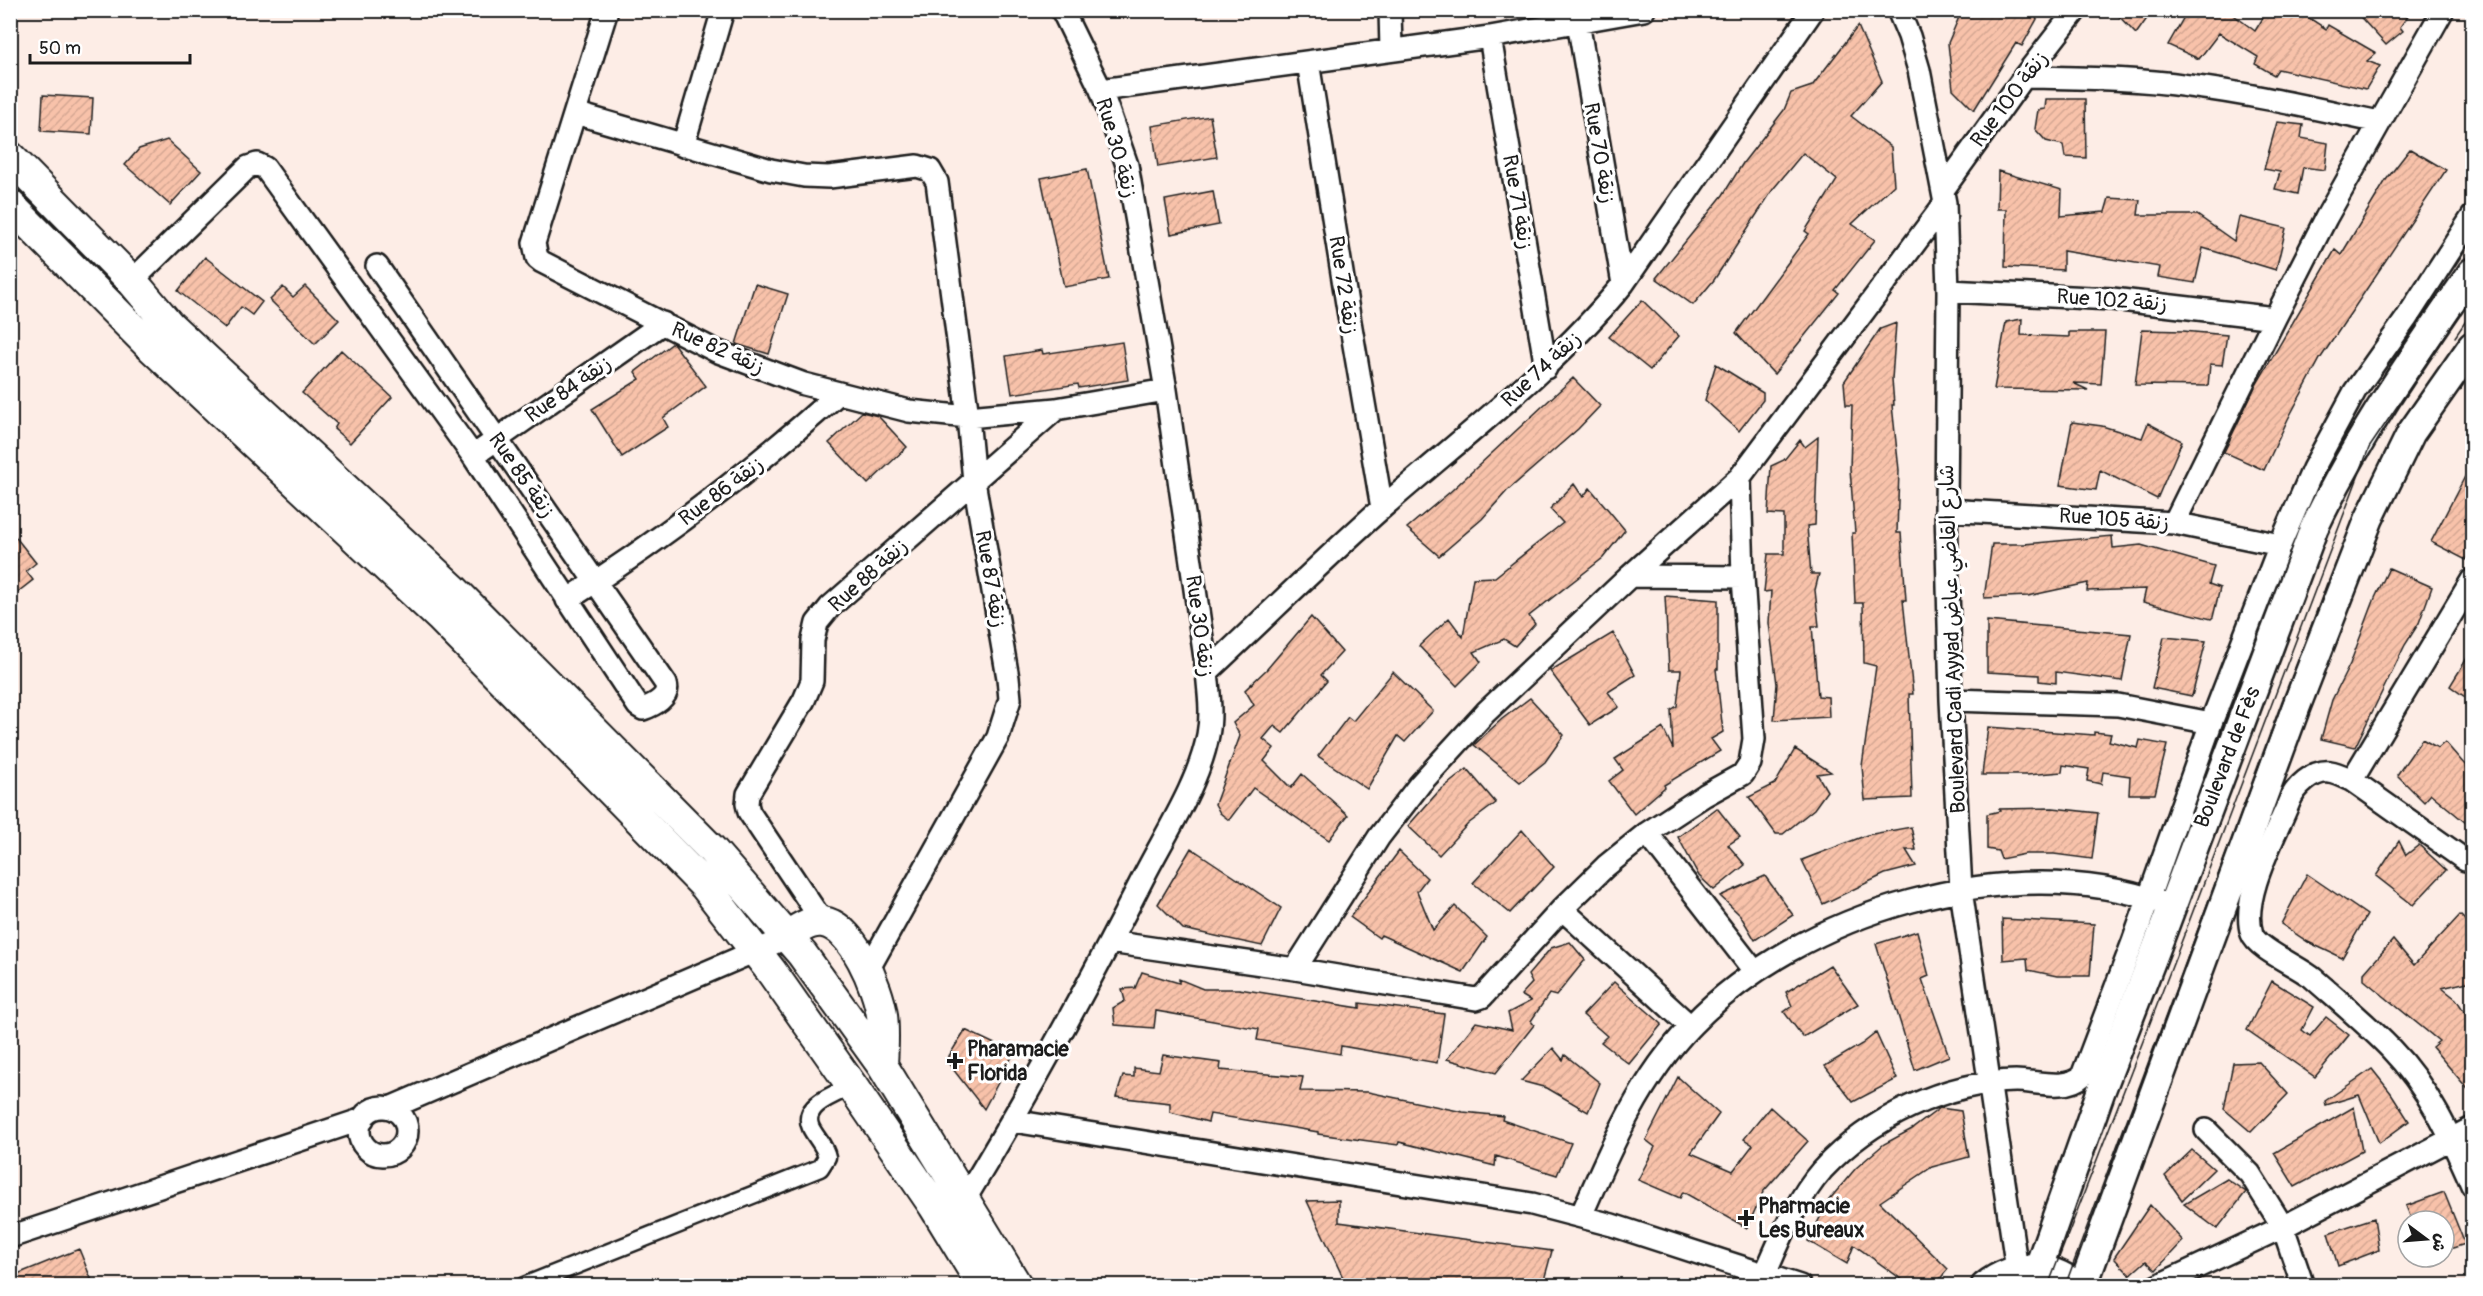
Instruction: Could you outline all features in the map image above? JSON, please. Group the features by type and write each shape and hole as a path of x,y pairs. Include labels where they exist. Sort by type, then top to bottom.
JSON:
{"main road":[{"path":"10,157 132,281 170,325 454,590 712,849 802,954 882,1065 1017,1286"},
{"path":"10,205 147,343 440,617 705,886 852,1086 934,1206 983,1286"},
{"path":"786,938 797,930 822,921 837,927 868,970 875,988 882,1013 884,1036 882,1065"}],"street":[{"name":"Rue 82 زنقة","path":"607,10 534,243 537,258 716,351 804,384 909,411 968,417 1056,409 1166,390"},
{"path":"575,113 683,146 723,10"},
{"name":"Rue 30 زنقة","path":"965,1199 1013,1121 1110,942 1199,765 1208,735 1210,707 1207,672 1166,390 1127,165 1101,90 1062,10"},
{"path":"1390,10 1390,50"},
{"path":"1101,90 1490,37 1644,10"},
{"name":"Rue 74 زنقة","path":"1207,672 1382,508 1546,368 1590,323 1623,284 1813,10"},
{"name":"Rue 100 زنقة","path":"1295,969 1379,837 1420,784 1486,712 1630,576 1740,477 1781,425 1944,196 2024,77 2076,10"},
{"path":"2174,523 2275,318 2379,122 2443,10"},
{"name":"Boulevard Cadi Ayyad شارع القاضي عياض","path":"1901,12 1919,70 1944,196 1948,291 1946,510 1961,890 1989,1082 2027,1269"},
{"name":"Rue 70 زنقة","path":"1578,22 1623,284"},
{"name":"Rue 71 زنقة","path":"1490,37 1546,368"},
{"name":"Rue 72 زنقة","path":"1308,62 1382,508"},
{"path":"2024,77 2127,80 2187,85 2247,94 2379,122"},
{"name":"Rue 87 زنقة","path":"683,146 771,171 804,176 829,177 917,166 930,170 937,182 968,417 974,481 1010,699 1006,718 998,737 868,970"},
{"path":"132,281 248,167 257,164 265,168 473,456 567,600"},
{"path":"1765,1274 1794,1210 1822,1170 1860,1136 1894,1113 1944,1094 1989,1082 2069,1083 2082,1076 2160,902 2211,723 2280,544 2313,468 2355,391 2406,319 2472,217"},
{"name":"Rue 85 زنقة","path":"377,266 666,684 668,690 665,696 648,707 640,708 567,600"},
{"name":"Boulevard de Fès","path":"2027,1269 2101,1091 2160,902 2328,497 2418,350 2472,272"},
{"name":"Rue 102 زنقة","path":"1948,291 2112,299 2275,318"},
{"name":"Rue 84 زنقة","path":"473,456 663,323"},
{"path":"2083,1286 2300,697 2369,519 2411,433 2472,346"},
{"path":"2411,433 2472,364"},
{"name":"Rue 86 زنقة","path":"567,600 596,582 744,475 839,393"},
{"name":"Rue 88 زنقة","path":"822,921 749,812 747,804 752,787 804,700 812,681 813,640 817,623 830,607 1056,409"},
{"path":"1110,942 1476,999 1486,994 1562,909 1606,866 1647,833 1705,795 1743,774 1750,763 1754,739 1743,578 1740,477"},
{"name":"Rue 105 زنقة","path":"1946,510 2174,523 2280,544"},
{"path":"1630,576 1743,578"},
{"path":"2352,780 2472,580"},
{"path":"1952,700 2118,705 2211,723"},
{"path":"2472,860 2465,860 2352,780 2331,772 2318,773 2307,779 2292,794 2250,895 2248,918 2253,937 2264,948 2311,976 2392,1050 2419,1083 2452,1138 2472,1185"},
{"path":"1647,833 1755,972"},
{"path":"1581,1216 1630,1112 1656,1070 1690,1026 1721,997 1755,972 1801,944 1859,919 1919,898 2033,881 2066,882 2101,887 2160,902"},
{"path":"1562,909 1690,1026"},
{"path":"10,1237 363,1119 375,1109 390,1108 786,938"},
{"path":"524,1286 820,1168 827,1157 811,1128 809,1120 811,1110 820,1102 852,1086"},
{"path":"363,1119 359,1131 364,1146 378,1154 393,1153 402,1145 407,1131 402,1117 390,1108"},
{"path":"1013,1121 1533,1204 1581,1216 1800,1286"},
{"path":"2157,1286 2283,1227 2472,1128"},
{"path":"2206,1130 2250,1174 2283,1227 2303,1286"},
{"path":"1985,1286 1998,1276 2027,1269 2059,1274 2078,1286"}],"building":[{"path":"1962,10 2042,10 2022,46 2016,43 1974,110 1953,89 1948,43"},
{"path":"2113,10 2153,10 2136,34"},
{"path":"2188,10 2227,10 2255,31 2268,10 2297,10 2326,29 2328,25 2376,53 2367,61 2380,66 2366,89 2278,69 2274,75 2255,64 2258,57 2219,33 2199,59 2168,45"},
{"path":"2354,10 2412,10 2400,27 2403,31 2386,45"},
{"path":"1858,26 1882,81 1851,116 1891,147 1894,185 1852,224 1875,240 1835,290 1839,293 1774,374 1736,333 1809,234 1805,231 1837,180 1803,153 1774,188 1714,280 1693,305 1656,278 1723,195 1743,163 1784,110 1791,93 1812,86"},
{"path":"43,95 93,98 91,134 41,131"},
{"path":"2046,99 2085,99 2086,158 2065,157 2063,145 2046,141 2035,129 2038,110 2045,109"},
{"path":"1210,116 1217,157 1158,167 1152,126"},
{"path":"2277,122 2303,125 2301,138 2328,143 2325,170 2303,167 2298,194 2275,189 2280,172 2264,169"},
{"path":"167,140 201,171 170,205 125,165 139,149"},
{"path":"2410,149 2446,170 2320,359 2264,470 2224,452 2255,387 2335,250 2341,255 2386,180"},
{"path":"1087,169 1109,279 1064,287 1041,178"},
{"path":"1998,171 2062,190 2061,216 2105,212 2109,198 2140,200 2138,215 2197,215 2234,241 2239,217 2286,228 2276,270 2203,248 2195,283 2158,277 2160,267 2063,251 2063,270 2005,267 2006,209 1997,209"},
{"path":"1213,191 1219,225 1171,234 1165,200"},
{"path":"205,257 262,302 252,315 241,307 225,328 178,291"},
{"path":"755,284 788,294 769,354 736,344"},
{"path":"305,286 339,320 315,344 270,300 283,287 293,297"},
{"path":"1642,300 1679,336 1650,370 1609,337"},
{"path":"2022,319 2021,335 2069,337 2069,332 2105,332 2101,384 2073,383 2088,390 1994,389 2006,322"},
{"path":"1896,323 1892,379 1894,405 1892,405 1899,470 1897,533 1901,533 1906,600 1903,600 1913,694 1909,694 1912,798 1865,800 1862,766 1876,666 1864,663 1863,603 1855,603 1852,533 1855,533 1850,469 1852,405 1846,405 1844,382 1880,329"},
{"path":"2142,330 2227,335 2222,365 2210,364 2208,386 2135,385"},
{"path":"1122,342 1128,380 1079,388 1078,384 1012,394 1006,356 1042,350 1043,354"},
{"path":"673,343 706,386 663,418 668,427 622,457 592,409 640,379 635,372"},
{"path":"341,350 392,397 350,443 334,429 337,424 302,393"},
{"path":"1716,364 1763,393 1763,400 1739,431 1705,400"},
{"path":"1573,378 1600,406 1578,429 1507,491 1482,519 1439,556 1407,528 1450,492"},
{"path":"862,412 878,416 907,447 868,484 829,443"},
{"path":"2072,422 2102,426 2142,438 2148,423 2182,441 2157,499 2100,470 2096,490 2060,485"},
{"path":"1818,437 1815,525 1807,526 1811,574 1819,574 1815,590 1819,626 1812,626 1818,696 1828,697 1829,717 1774,720 1777,684 1769,623 1771,591 1764,592 1768,554 1784,554 1784,515 1768,514 1771,466 1784,460 1800,440 1805,447"},
{"path":"2472,463 2472,544 2466,560 2431,542"},
{"path":"1574,484 1583,497 1590,488 1625,530 1603,558 1529,616 1535,624 1515,646 1504,639 1474,652 1481,662 1457,686 1419,646 1449,618 1463,637 1473,578 1495,577 1563,523 1550,509"},
{"path":"10,530 36,563 26,571 33,580 10,598"},
{"path":"2112,536 2113,548 2141,545 2214,566 2209,584 2220,588 2213,617 2211,619 2143,602 2146,589 2087,591 2088,583 2028,596 1984,598 1992,544 2024,544"},
{"path":"2389,568 2432,587 2419,623 2405,645 2355,747 2321,739 2332,700 2350,664"},
{"path":"1665,596 1718,600 1718,669 1716,669 1723,732 1711,739 1720,751 1664,785 1665,787 1634,814 1609,781 1623,770 1615,759 1663,728 1673,749 1671,710 1677,706 1681,670 1669,670"},
{"path":"1311,617 1342,652 1321,675 1327,681 1283,733 1274,726 1263,739 1274,748 1264,761 1291,788 1302,774 1348,815 1329,840 1253,788 1229,820 1220,813 1215,804 1240,736 1233,723 1254,705 1245,690 1267,669"},
{"path":"1987,621 2131,634 2122,681 2056,672 2056,683 2039,681 2039,675 1987,672"},
{"path":"1613,633 1635,675 1608,692 1619,707 1590,725 1550,671"},
{"path":"2164,637 2206,641 2192,696 2152,688"},
{"path":"2472,650 2472,702 2450,686"},
{"path":"1393,672 1433,711 1405,742 1398,736 1367,789 1318,756 1348,717 1353,721"},
{"path":"1530,698 1564,735 1545,762 1520,782 1474,745 1502,719"},
{"path":"1988,727 2094,735 2094,732 2111,734 2109,741 2138,748 2140,740 2167,745 2155,794 2129,794 2130,776 2103,772 2101,784 2087,781 2089,769 2063,765 2062,772 1982,775"},
{"path":"2422,739 2438,748 2445,742 2472,773 2472,828 2431,794 2424,802 2397,775"},
{"path":"1795,749 1831,772 1817,774 1827,791 1814,809 1783,834 1776,834 1749,797 1775,784"},
{"path":"1467,769 1496,803 1468,824 1439,855 1408,826 1438,792"},
{"path":"1717,808 1740,837 1728,845 1745,865 1714,890 1699,876 1678,837"},
{"path":"2053,808 2098,813 2092,859 2054,854 2025,854 2001,859 1998,851 1987,849 1987,814 2000,811 1999,809"},
{"path":"1911,827 1916,850 1906,850 1916,866 1885,874 1823,904 1802,860 1867,835"},
{"path":"1522,830 1554,867 1510,913 1473,883"},
{"path":"2399,841 2406,855 2419,845 2446,870 2413,905 2376,876"},
{"path":"1191,848 1281,908 1262,946 1183,929 1158,904"},
{"path":"1399,851 1427,878 1417,891 1433,930 1455,906 1487,937 1463,972 1381,935 1379,938 1350,917"},
{"path":"2307,874 2367,915 2342,958 2308,942 2281,924"},
{"path":"1765,876 1793,915 1755,940 1740,915 1720,896"},
{"path":"2460,915 2472,927 2472,981 2442,988 2456,999 2472,1023 2472,1094 2432,1047 2439,1041 2364,980 2364,973 2393,940 2414,965"},
{"path":"2002,919 2094,924 2090,976 2057,976 2028,970 2027,958 2003,960"},
{"path":"1917,931 1929,976 1922,979 1949,1056 1915,1070 1876,944"},
{"path":"1570,942 1585,960 1556,996 1549,994 1531,1021 1534,1025 1496,1073 1447,1059 1476,1022 1512,1030 1508,1013 1531,1001 1521,995 1532,983 1528,975 1551,948"},
{"path":"1830,965 1858,1004 1803,1037 1784,1012 1792,1006 1786,992"},
{"path":"1142,972 1179,983 1179,979 1203,989 1239,989 1360,1008 1360,1003 1444,1014 1437,1063 1341,1046 1340,1054 1257,1040 1259,1029 1156,1011 1154,1028 1115,1025 1113,1008 1125,1001 1122,989 1135,988"},
{"path":"2272,981 2314,1007 2302,1030 2310,1036 2326,1017 2349,1035 2315,1077 2247,1030"},
{"path":"1614,982 1662,1024 1629,1064 1601,1042 1607,1036 1583,1015"},
{"path":"965,1030 1014,1053 984,1109 949,1064 949,1056"},
{"path":"1876,1033 1897,1079 1853,1102 1825,1066"},
{"path":"1553,1048 1563,1060 1565,1055 1600,1083 1588,1112 1547,1088 1521,1081"},
{"path":"1163,1055 1221,1063 1220,1070 1303,1077 1300,1091 1368,1092 1463,1112 1503,1116 1502,1120 1571,1143 1557,1175 1496,1156 1495,1166 1399,1142 1398,1145 1318,1134 1318,1132 1210,1114 1208,1122 1170,1112 1170,1103 1116,1097 1123,1076 1134,1077 1134,1068 1159,1071"},
{"path":"2259,1062 2288,1094 2251,1132 2224,1109 2233,1063"},
{"path":"2372,1069 2409,1121 2379,1143 2359,1095 2326,1105 2325,1101"},
{"path":"1678,1077 1719,1114 1691,1153 1733,1171 1753,1145 1744,1139 1770,1107 1808,1141 1763,1192 1747,1228 1683,1192 1680,1198 1638,1180 1655,1147 1646,1140"},
{"path":"2354,1107 2362,1151 2295,1187 2274,1153"},
{"path":"1940,1108 1961,1111 1969,1157 1932,1167 1880,1202 1948,1269 1934,1286 1911,1286 1854,1245 1847,1264 1808,1241 1829,1200 1856,1168 1884,1144 1912,1129"},
{"path":"2192,1150 2214,1169 2182,1200 2165,1176"},
{"path":"2227,1179 2246,1192 2217,1229 2184,1204"},
{"path":"2444,1192 2451,1209 2407,1209 2406,1206"},
{"path":"1339,1200 1339,1222 1552,1251 1544,1280 1532,1286 1347,1286 1307,1201"},
{"path":"2150,1205 2183,1241 2156,1270 2146,1261 2130,1275 2114,1258"},
{"path":"2374,1218 2379,1250 2338,1266 2328,1233"},
{"path":"2456,1222 2465,1244 2456,1247"},
{"path":"79,1249 94,1286 10,1286 10,1277"}],"tram line":[{"path":"2048,1286 2369,448 2472,296"},
{"path":"2455,337 2472,312"},
{"path":"2065,1286 2327,583"}],"place":[{"name":"Pharamacie Florida","path":"955,1061"},
{"name":"Pharmacie Les Bureaux","path":"1746,1218"}]}
